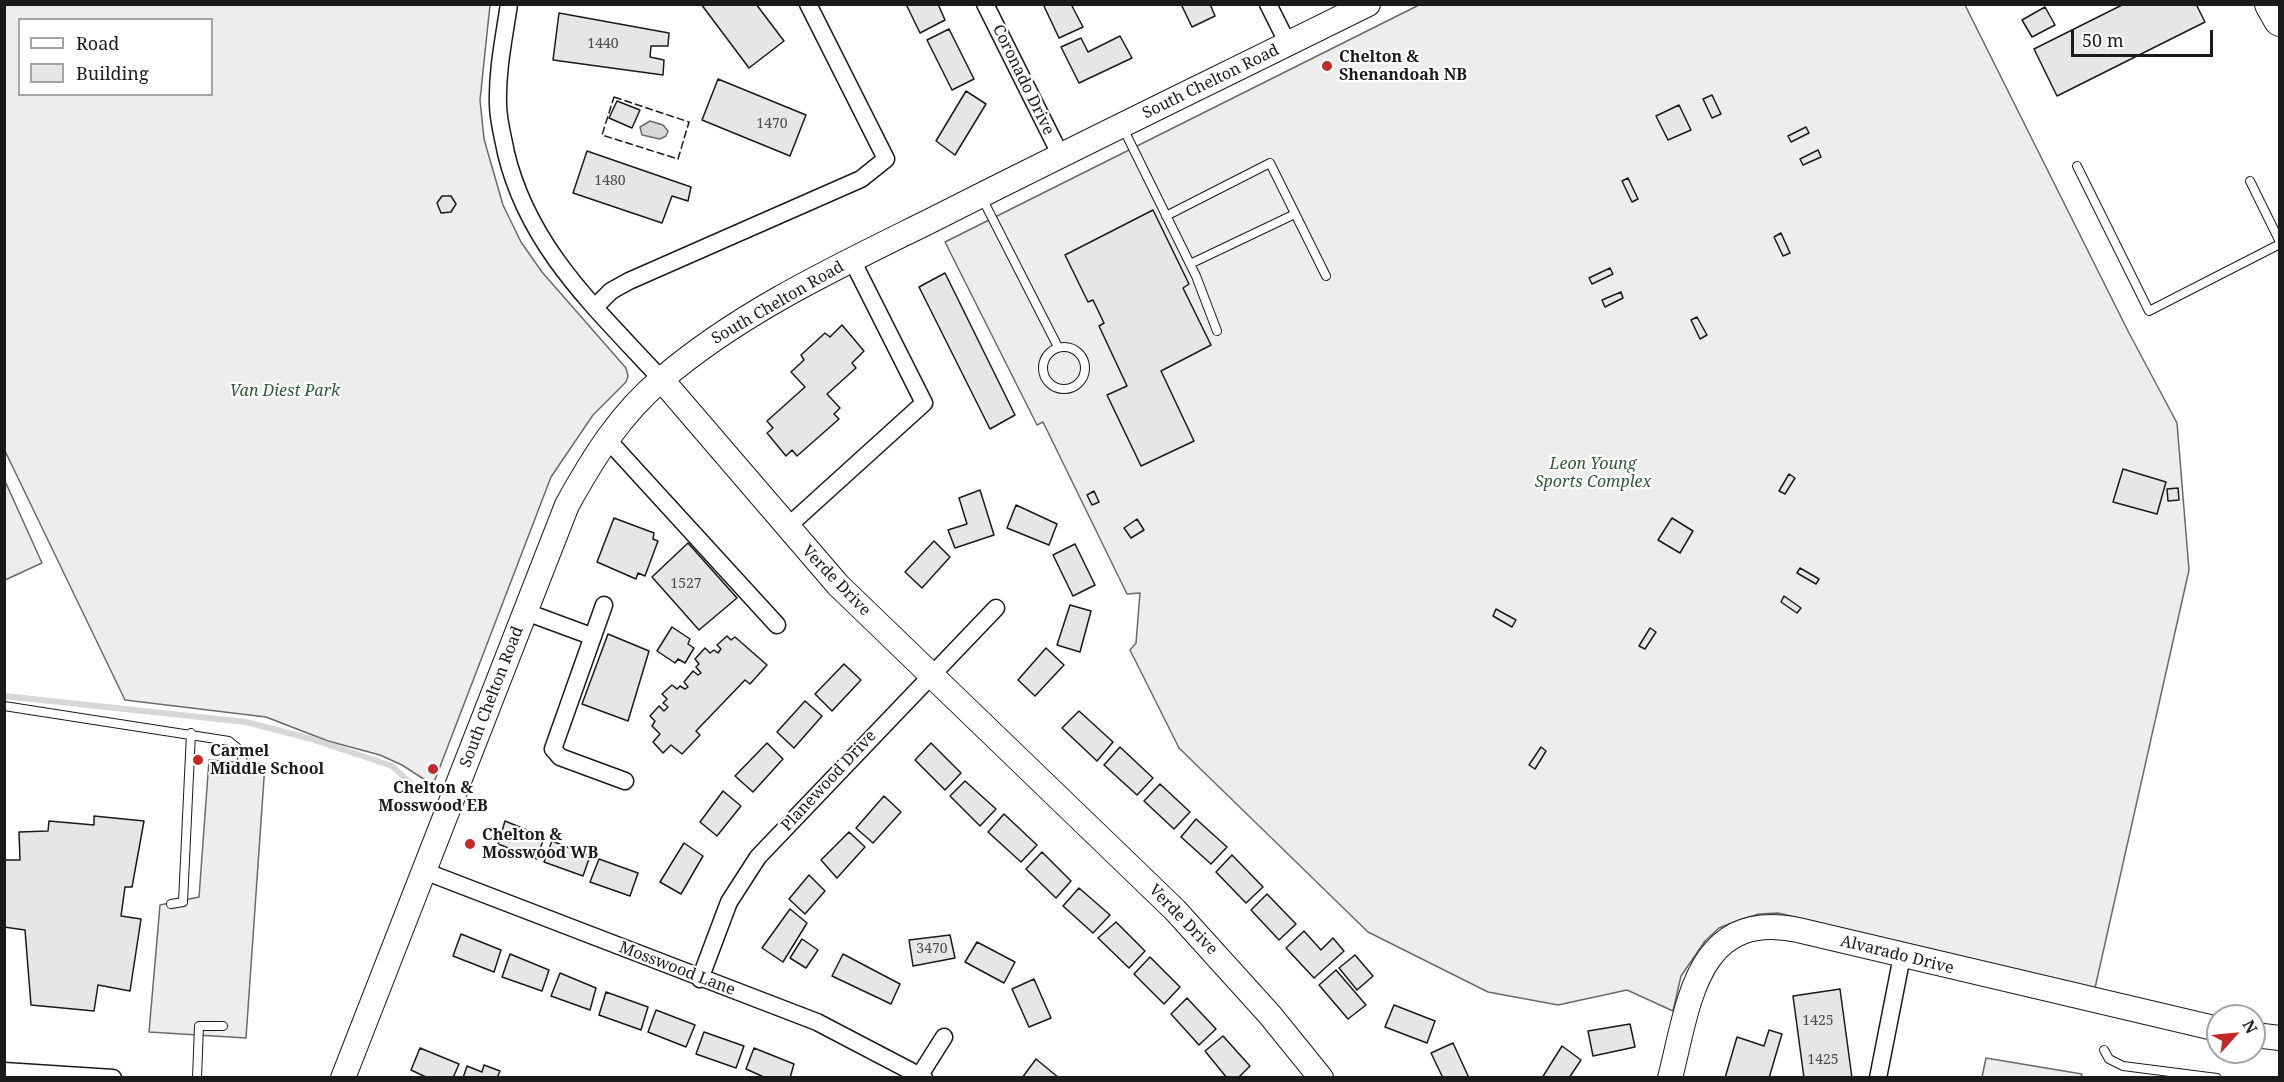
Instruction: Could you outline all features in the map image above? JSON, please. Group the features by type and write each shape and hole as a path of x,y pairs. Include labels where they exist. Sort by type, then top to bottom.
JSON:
{"highway":[{"path":"2271,4 2280,20"}],"street":[{"name":"Verde Drive","path":"509,4 498,71 498,106 509,165 535,231 554,260 661,379 786,528 838,585 1175,910 1245,985 1321,1077"},
{"path":"595,307 611,291 628,281 861,179 886,159 808,4"},
{"name":"Coronado Drive","path":"985,4 1061,156"},
{"path":"1268,4 1288,44"},
{"name":"South Chelton Road","path":"343,1077 567,505 606,438 661,379 707,343 747,318 852,260 1368,4"},
{"path":"786,528 924,403 852,260"},
{"path":"606,438 777,625"},
{"path":"604,604 553,748 560,757 625,782"},
{"name":"Planewood Drive","path":"700,979 729,902 758,857 929,675 996,608"},
{"path":"525,612 591,636"},
{"name":"Mosswood Lane","path":"424,871 700,979 818,1022 922,1076"},
{"name":"Alvarado Drive","path":"1670,1077 1691,994 1703,964 1720,944 1734,935 1763,927 1779,926 2206,1026"},
{"path":"1878,1077 1902,956"},
{"path":"922,1076 944,1037"},
{"path":"4,1071 113,1077"}],"lane":[{"path":"1122,126 1190,264 1217,331"},
{"path":"1166,216 1270,163 1326,276"},
{"path":"2077,166 2149,311 2280,243 2250,182"},
{"path":"980,195 1058,347"},
{"path":"1190,264 1295,214"},
{"path":"1058,347 1075,350 1084,363 1083,375 1071,387 1057,388 1044,374 1045,358 1058,347"},
{"path":"4,706 191,733 230,741 241,752 243,764"},
{"path":"171,904 183,902 191,733"},
{"path":"197,1077 199,1026 223,1026"},
{"path":"2104,1050 2109,1059 2123,1066 2217,1077"}],"shaded area":[{"name":"Van Diest Park","path":"5,5 490,5 480,100 484,139 503,205 521,242 542,272 626,368 628,376 626,382 593,415 551,477 433,785 402,765 380,755 328,741 266,717 125,700 5,451"},
{"name":"Leon Young Sports Complex","path":"1419,5 1965,5 2129,333 2177,423 2189,570 2095,988 1778,913 1759,914 1739,920 1719,928 1705,941 1681,976 1673,1011 1627,990 1558,1005 1488,992 1368,932 1179,748 1130,650 1136,643 1140,593 1127,594 1043,422 1037,425 945,242"},
{"path":"650,121 663,125 668,131 666,136 660,139 642,135 640,127"},
{"path":"5,481 42,563 4,580"},
{"path":"209,760 265,764 246,1038 149,1032 160,905 199,897"},
{"path":"1986,1058 2082,1074 2081,1077 1982,1077"}],"building":[{"path":"701,4 756,4 784,41 749,68"},
{"path":"906,4 938,4 945,20 920,33"},
{"path":"1043,4 1071,4 1083,27 1059,38"},
{"path":"1181,4 1210,4 1215,16 1192,27"},
{"path":"2124,4 2196,4 2205,22 2057,96 2034,49"},
{"path":"2045,7 2055,25 2032,37 2022,20"},
{"path":"559,13 669,33 668,46 651,46 650,57 664,60 663,75 553,60"},
{"path":"949,29 974,79 952,90 927,40"},
{"path":"1120,36 1132,58 1079,83 1061,47 1081,38 1088,52"},
{"path":"718,79 806,115 790,156 702,120"},
{"path":"966,91 986,104 955,155 936,141"},
{"path":"1712,95 1721,114 1712,118 1703,99"},
{"path":"617,101 640,110 632,128 609,118"},
{"path":"1679,105 1691,130 1668,140 1656,116"},
{"path":"1806,127 1809,133 1791,142 1788,136"},
{"path":"1818,150 1821,157 1803,165 1800,159"},
{"path":"587,151 691,187 688,201 672,196 662,223 573,193"},
{"path":"1628,178 1638,199 1632,202 1622,181"},
{"path":"442,196 451,196 456,204 451,212 441,213 437,203"},
{"path":"1153,210 1189,284 1183,288 1211,345 1161,371 1194,441 1141,466 1107,395 1127,386 1099,326 1104,323 1093,300 1088,302 1065,255"},
{"path":"1781,233 1790,253 1783,256 1774,237"},
{"path":"1610,268 1613,274 1592,284 1589,278"},
{"path":"945,273 1015,415 990,429 919,287"},
{"path":"1621,292 1623,298 1605,307 1602,300"},
{"path":"1697,317 1707,335 1700,339 1691,320"},
{"path":"842,325 864,351 852,363 856,368 827,394 840,408 834,414 839,419 797,456 792,450 786,456 767,433 773,428 767,421 805,387 791,372 804,360 801,355 825,333 830,337"},
{"path":"2123,469 2166,482 2157,514 2113,502"},
{"path":"1789,474 1795,478 1785,494 1779,491"},
{"path":"2178,488 2179,500 2168,501 2167,489"},
{"path":"980,490 994,535 955,548 948,530 967,524 959,498"},
{"path":"1094,491 1099,502 1092,505 1087,495"},
{"path":"1016,505 1057,524 1049,545 1007,528"},
{"path":"614,518 654,533 653,539 658,541 645,576 638,573 636,579 597,562"},
{"path":"1672,518 1693,531 1680,553 1658,540"},
{"path":"1137,519 1144,530 1131,538 1124,528"},
{"path":"934,541 950,557 922,588 905,572"},
{"path":"688,543 737,598 699,630 652,577"},
{"path":"1075,544 1095,585 1073,596 1053,555"},
{"path":"1800,568 1819,579 1816,584 1797,573"},
{"path":"1784,596 1801,608 1797,613 1781,602"},
{"path":"1070,605 1091,611 1080,652 1057,645"},
{"path":"1496,609 1516,620 1512,627 1493,616"},
{"path":"672,627 690,639 688,644 694,648 685,663 678,659 675,663 657,651"},
{"path":"1650,628 1656,632 1645,649 1639,646"},
{"path":"608,634 649,651 628,721 582,704"},
{"path":"727,636 731,640 735,637 767,665 750,684 745,680 696,731 700,735 682,754 671,745 663,753 653,742 660,734 652,726 655,721 650,716 659,706 664,711 668,707 663,703 667,699 662,694 672,685 677,689 680,686 685,689 688,687 684,682 693,671 698,675 701,673 696,667 699,664 695,659 705,648 710,653 714,650 718,653 721,649 717,645"},
{"path":"1046,648 1064,665 1035,696 1018,680"},
{"path":"844,664 861,680 832,711 815,694"},
{"path":"805,701 822,716 794,748 777,732"},
{"path":"1079,711 1113,742 1097,761 1062,728"},
{"path":"767,743 783,759 753,792 735,776"},
{"path":"931,743 961,773 945,790 915,760"},
{"path":"1120,747 1153,778 1137,795 1104,765"},
{"path":"1541,747 1546,751 1535,769 1529,765"},
{"path":"965,781 996,809 980,826 950,796"},
{"path":"1160,784 1190,812 1174,829 1144,801"},
{"path":"723,791 741,806 717,836 700,822"},
{"path":"884,796 901,812 873,843 856,828"},
{"path":"1004,814 1037,845 1021,862 988,832"},
{"path":"94,816 144,821 132,887 125,887 121,916 141,919 130,991 98,985 94,1011 31,1005 25,930 4,927 4,860 20,860 19,832 48,831 49,821 94,825"},
{"path":"1196,819 1227,847 1211,864 1181,837"},
{"path":"505,821 544,837 537,859 498,844"},
{"path":"849,832 865,847 837,878 821,860"},
{"path":"552,841 590,856 583,876 544,862"},
{"path":"684,843 703,856 681,894 660,882"},
{"path":"1042,852 1071,881 1056,898 1026,869"},
{"path":"1232,855 1263,887 1246,903 1216,872"},
{"path":"599,859 638,873 630,896 590,882"},
{"path":"809,875 825,891 805,914 789,899"},
{"path":"1079,888 1110,915 1093,933 1063,906"},
{"path":"1267,894 1296,924 1279,940 1251,910"},
{"path":"790,909 807,923 783,962 762,948"},
{"path":"1116,922 1145,951 1129,968 1098,938"},
{"path":"1304,931 1321,950 1333,938 1344,951 1314,978 1286,948"},
{"path":"461,934 501,950 494,972 453,956"},
{"path":"950,935 955,958 913,966 909,940"},
{"path":"802,939 818,950 806,968 790,958"},
{"path":"977,942 1015,962 1004,983 965,962"},
{"path":"510,954 549,970 542,991 502,977"},
{"path":"843,954 900,984 891,1004 832,976"},
{"path":"1355,955 1373,976 1357,990 1339,968"},
{"path":"1150,957 1180,987 1164,1004 1134,974"},
{"path":"1336,970 1366,1005 1348,1019 1319,985"},
{"path":"560,973 596,988 590,1010 551,996"},
{"path":"1034,979 1051,1018 1029,1027 1012,989"},
{"path":"1840,989 1852,1078 1804,1078 1793,996"},
{"path":"606,992 648,1007 641,1030 599,1015"},
{"path":"1187,998 1216,1029 1199,1045 1171,1014"},
{"path":"1394,1005 1435,1021 1427,1043 1385,1027"},
{"path":"656,1010 695,1025 686,1047 648,1032"},
{"path":"1630,1024 1635,1047 1593,1056 1588,1031"},
{"path":"1769,1030 1782,1034 1769,1078 1725,1078 1737,1037 1764,1046"},
{"path":"704,1032 744,1046 736,1068 696,1054"},
{"path":"1223,1036 1250,1066 1238,1078 1227,1078 1205,1051"},
{"path":"1453,1043 1469,1078 1443,1078 1431,1053"},
{"path":"1562,1046 1581,1060 1569,1078 1542,1078"},
{"path":"420,1048 459,1064 453,1078 428,1078 411,1070"},
{"path":"754,1048 794,1064 790,1078 766,1078 746,1069"},
{"path":"1036,1059 1059,1078 1022,1078"},
{"path":"484,1065 500,1071 497,1078 463,1078 467,1066 482,1072"}],"waterway":[{"path":"4,696 246,722 308,738 392,766 419,791"}],"fence":[{"path":"614,97 689,122 678,159 602,135 614,97"}],"place":[{"name":"Chelton & Shenandoah NB","path":"1327,66"},
{"name":"Carmel Middle School","path":"198,760"},
{"name":"Chelton & Mosswood EB","path":"433,769"},
{"name":"Chelton & Mosswood WB","path":"470,844"}]}
